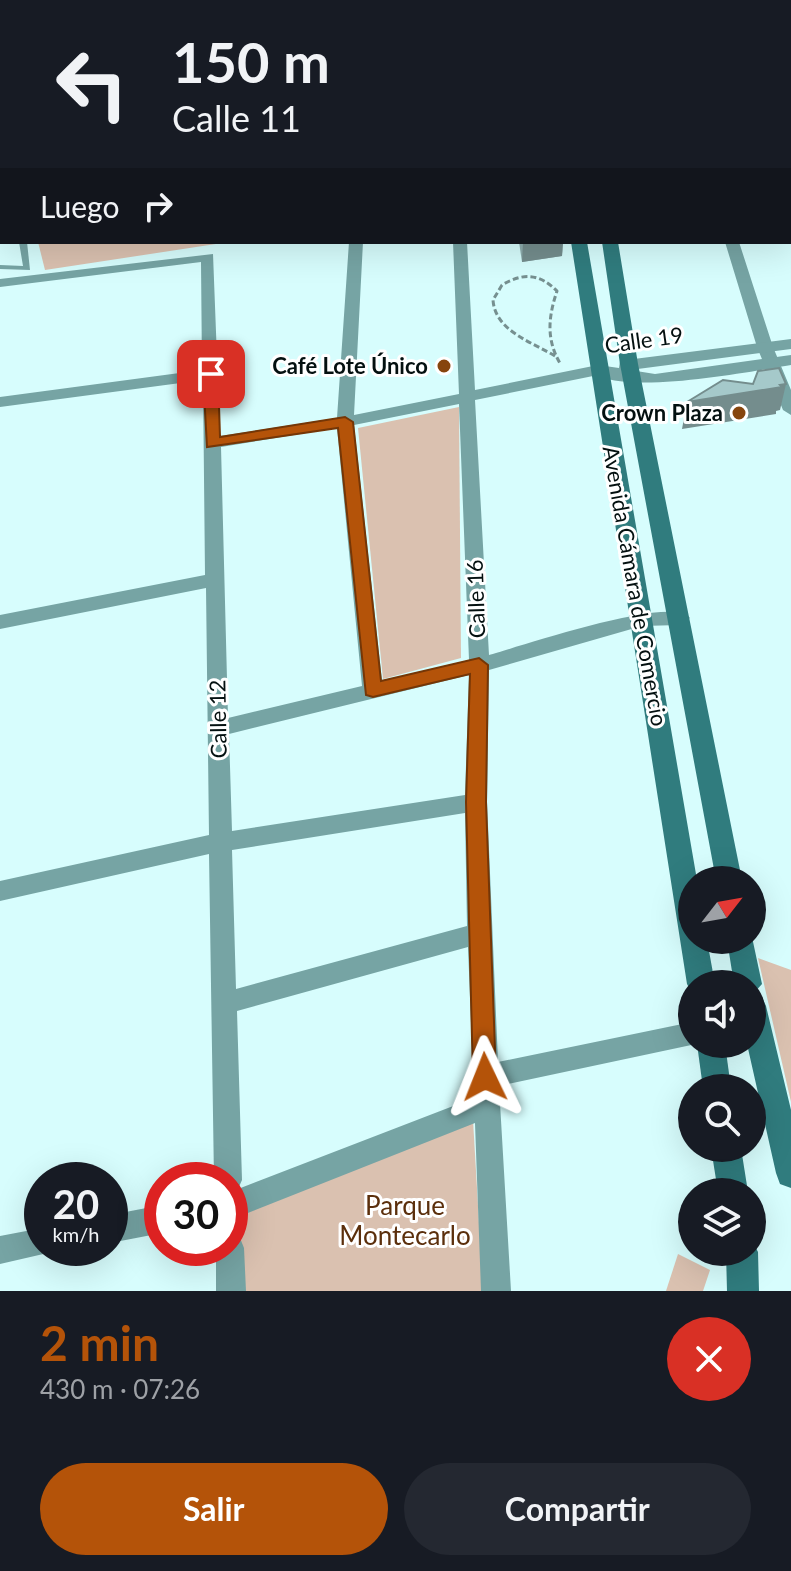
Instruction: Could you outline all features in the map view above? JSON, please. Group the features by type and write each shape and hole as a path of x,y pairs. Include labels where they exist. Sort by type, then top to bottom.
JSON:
{"main road":[{"name":"Avenida Cámara de Comercio","path":"579,244 682,866"},
{"name":"Avenida Cámara de Comercio","path":"610,244 631,370 726,866"},
{"path":"763,1058 791,1173"},
{"path":"742,1266 743,1291"}],"street":[{"path":"356,244 345,422 373,690"},
{"name":"Calle 16","path":"460,244 479,665 476,802 479,933 496,1291"},
{"path":"733,244 776,357 791,410"},
{"name":"Calle 12","path":"0,283 208,257 228,1162"},
{"name":"Calle 19","path":"598,370 631,370 655,379 776,357 791,344"},
{"path":"212,443 345,422 598,370"},
{"path":"1,406 211,374"},
{"path":"0,622 215,580"},
{"path":"219,728 479,665 642,619 680,618"},
{"path":"0,891 221,842 476,802"},
{"path":"225,1003 479,933"},
{"path":"485,1077 678,1037"},
{"path":"248,1199 486,1106"},
{"path":"0,1250 24,1245"},
{"path":"230,1266 231,1291"}],"lane":[{"path":"0,267 27,268 23,244"}],"path":[{"path":"531,275 554,285 557,291 547,319 555,356 499,320 492,307 494,293 503,283 531,275"}],"green space":[{"path":"38,244 216,244 45,270"},
{"path":"459,407 461,658 383,679 358,428"},
{"path":"758,958 791,970 791,1102 766,993 766,970 761,970"},
{"name":"Parque Montecarlo","path":"473,1120 483,1291 241,1291 239,1266 248,1266 248,1208"},
{"path":"678,1254 678,1266 702,1266 710,1270 703,1291 666,1291"}],"building":[{"path":"779,368 786,384 780,385 782,387 687,402 723,380 753,384 758,371"}],"place":[{"name":"Café Lote Único","path":"444,366"},
{"name":"Crown Plaza","path":"739,413"}],"route":[{"path":"211,374 212,443 345,422 373,690 479,665 476,802 485,1077"}]}
